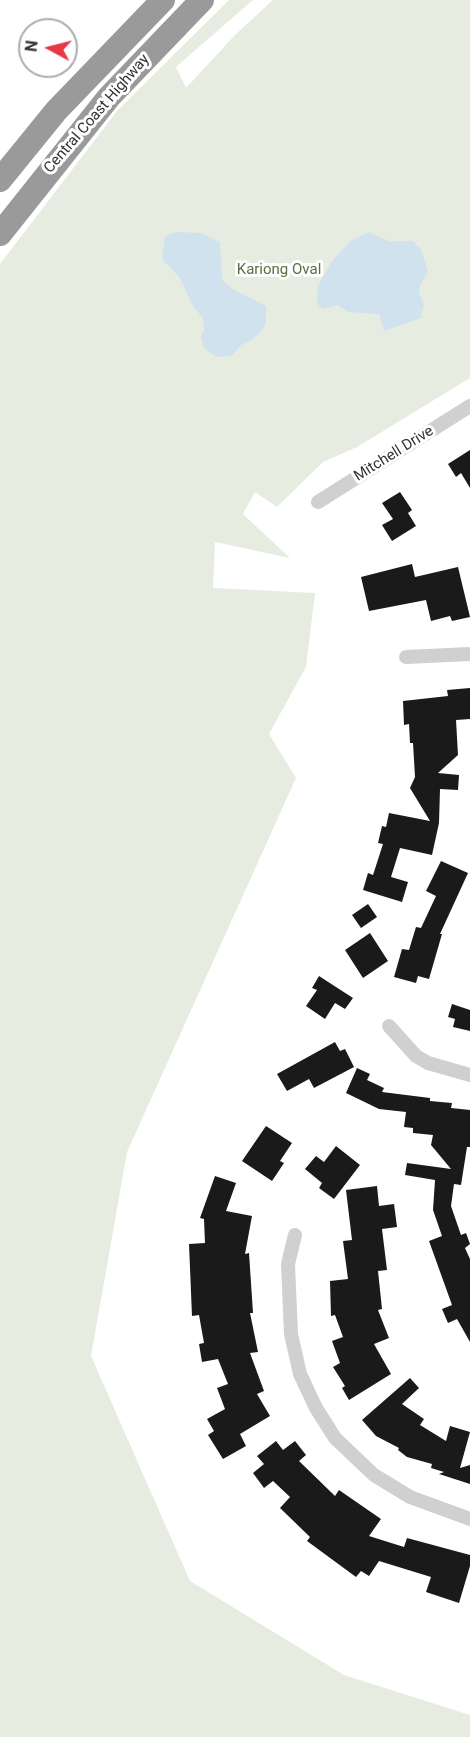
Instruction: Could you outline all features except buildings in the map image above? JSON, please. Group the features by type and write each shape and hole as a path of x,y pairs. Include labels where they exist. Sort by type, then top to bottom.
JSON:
{"highway":[{"name":"Central Coast Highway","path":"0,180 56,111 163,0"},
{"name":"Central Coast Highway","path":"0,234 109,97 202,0"},
{"path":"0,156 56,111"}],"street":[{"name":"Mitchell Drive","path":"318,502 470,406"},
{"path":"406,657 470,654"},
{"path":"389,1026 416,1056 428,1063 470,1075"},
{"path":"295,1235 288,1264 291,1334 300,1374 316,1408 335,1438 374,1475 410,1497 470,1519"}],"green space":[{"name":"Kariong Oval","path":"229,0 253,0 176,67 186,88 235,35 273,0 470,0 470,378 357,447 323,462 277,507 255,492 243,514 290,558 215,542 213,588 315,593 306,667 269,734 296,778 127,1152 91,1356 190,1581 344,1675 470,1715 470,1737 0,1737 0,264 117,111"}],"water":[{"path":"176,232 201,233 220,242 222,280 234,290 266,306 266,323 260,332 252,340 241,345 231,356 216,357 204,348 201,336 204,330 203,318 193,306 180,278 162,259 165,236"},
{"path":"369,232 389,241 413,241 421,249 428,272 420,285 419,293 424,304 421,318 384,331 379,314 348,312 338,305 322,309 317,303 318,286 333,260 352,240"}]}
